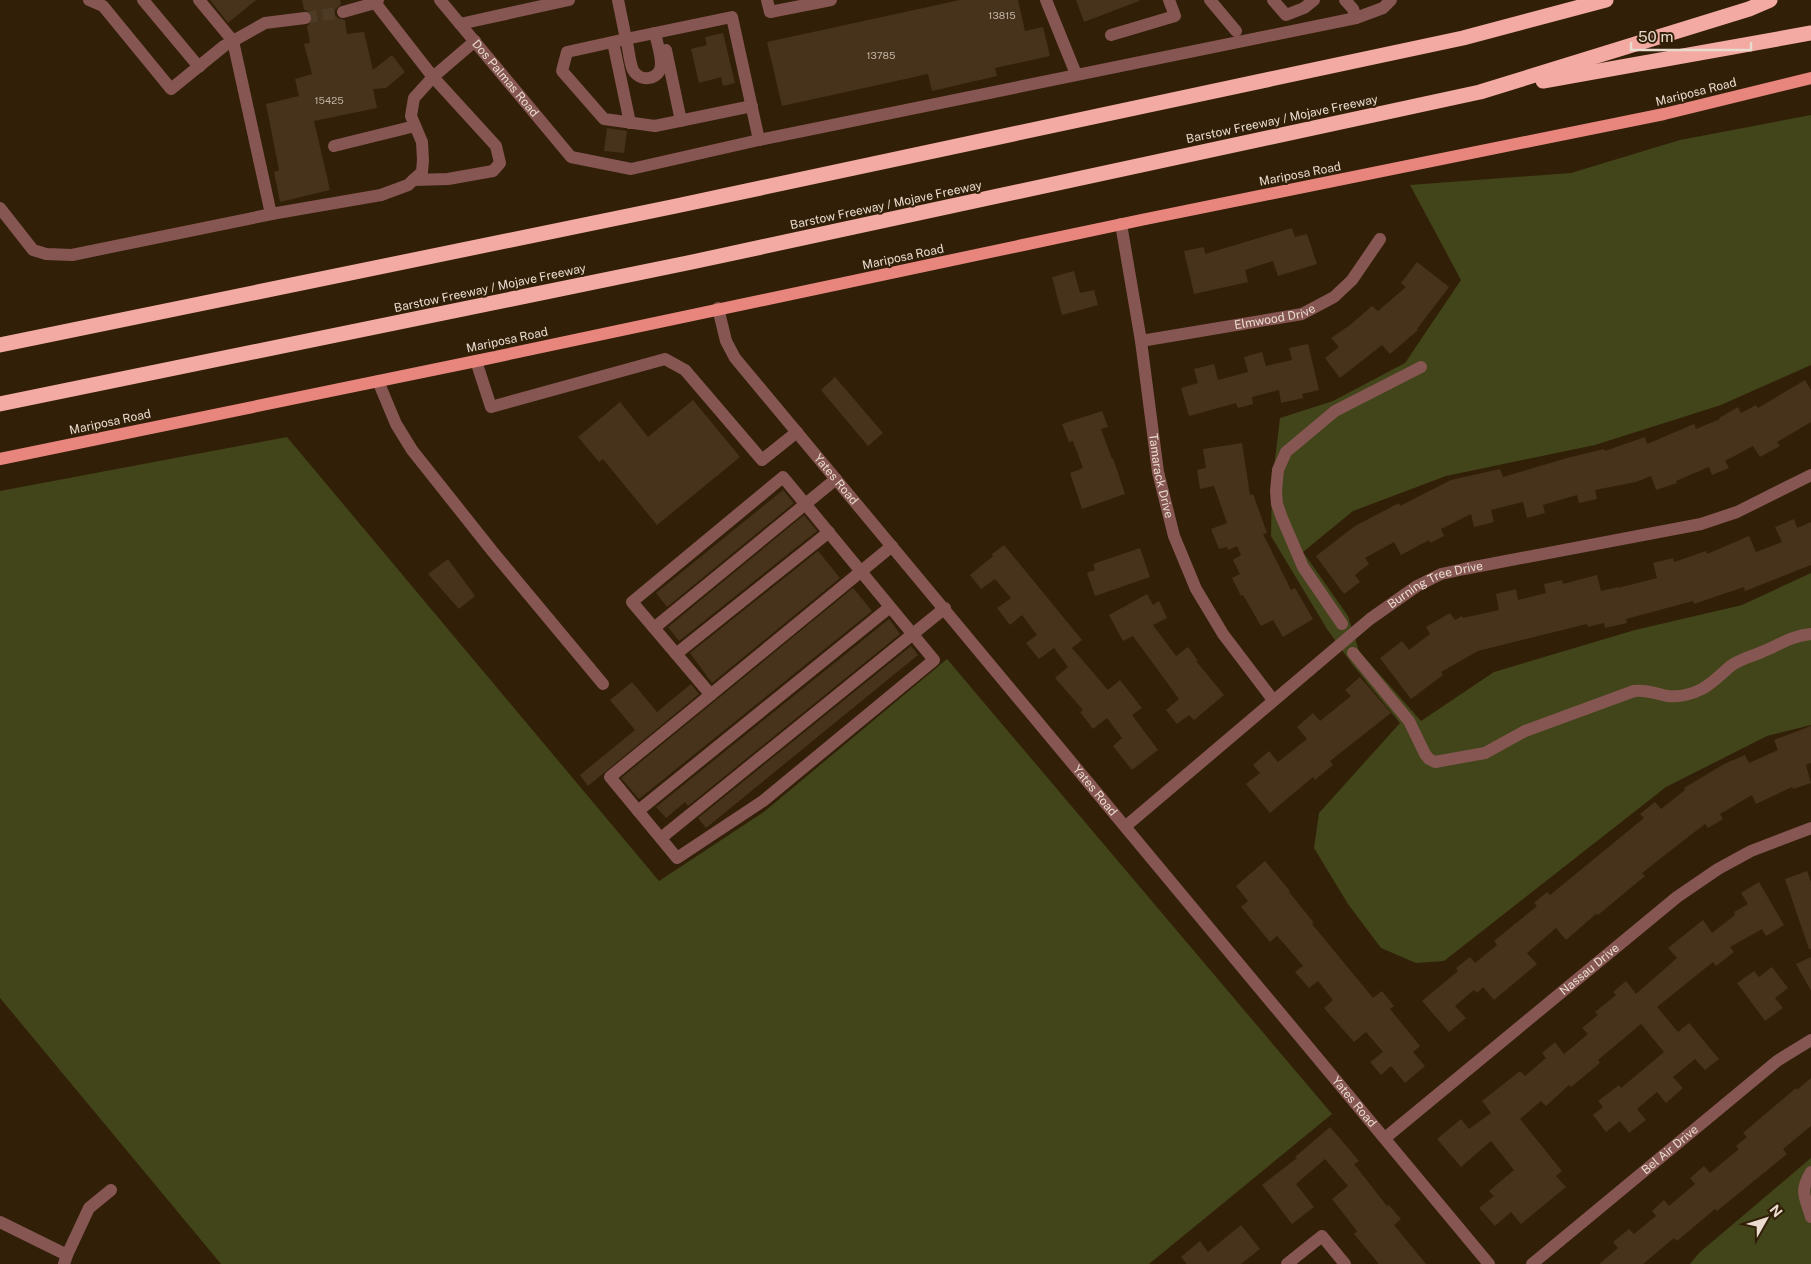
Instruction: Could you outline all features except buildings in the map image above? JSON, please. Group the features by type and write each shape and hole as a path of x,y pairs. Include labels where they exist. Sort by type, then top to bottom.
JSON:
{"highway":[{"path":"0,345 676,206 1464,38 1606,0"},
{"name":"Barstow Freeway / Mojave Freeway","path":"0,404 692,262 1480,92 1749,9 1770,0"},
{"path":"1480,92 1811,34"}],"main road":[{"name":"Mariposa Road","path":"0,459 1121,224 1664,114 1811,78"}],"street":[{"path":"89,0 103,6 171,90 233,41 265,23 305,18"},
{"path":"143,0 199,67"},
{"path":"199,0 233,41 271,214"},
{"name":"Dos Palmas Road","path":"440,0 571,157 631,169 759,140"},
{"path":"460,24 569,0"},
{"path":"618,0 633,70 638,76 651,78 658,74 661,66 659,32"},
{"path":"767,0 770,12 830,0"},
{"path":"1046,0 1076,74"},
{"path":"1111,35 1175,16 1169,0"},
{"path":"1210,0 1236,31"},
{"path":"1273,0 1286,15 1304,8 1314,0"},
{"path":"1345,0 1353,9 1356,18"},
{"path":"752,106 655,126 604,119 562,71 567,52 732,17 752,106 759,140 1356,18 1383,8 1392,0"},
{"path":"343,12 375,1 433,78 496,146 500,162 493,171 448,179 414,180"},
{"path":"659,32 668,58 682,120"},
{"path":"0,208 33,250 46,254 72,255 271,214 381,195 408,185 422,172 422,142 411,116 414,98 433,78 475,41"},
{"path":"613,42 630,123"},
{"path":"334,146 415,126"},
{"name":"Tamarack Drive","path":"1121,224 1141,341 1158,472 1174,536 1196,588 1224,634 1273,700"},
{"name":"Elmwood Drive","path":"1141,341 1302,314 1334,297 1352,280 1380,239"},
{"name":"Yates Road","path":"718,308 726,341 735,358 1489,1264"},
{"path":"476,360 491,407 665,358 685,370 762,460 797,432"},
{"path":"1342,624 1303,567 1282,518 1277,498 1278,470 1286,452 1335,410 1421,367"},
{"path":"378,381 396,424 412,450 493,552 603,684"},
{"name":"Burning Tree Drive","path":"1126,826 1370,619 1394,600 1417,586 1441,574 1701,524 1737,512 1811,475"},
{"path":"711,696 632,602 784,477 828,532 861,572 890,607 912,634 934,660 763,801 677,858 610,777 711,696 861,572 892,546"},
{"path":"654,628 836,479"},
{"path":"676,654 828,532"},
{"path":"638,811 890,607"},
{"path":"661,838 945,608"},
{"path":"1353,653 1409,721 1425,754 1435,762 1494,750 1525,731 1634,691 1644,690 1667,696 1679,696 1702,689 1743,658 1764,651 1783,640 1811,634"},
{"name":"Nassau Drive","path":"1384,1138 1676,897 1718,869 1751,851 1811,828"},
{"name":"Bel Air Drive","path":"1532,1264 1777,1061 1811,1040"},
{"path":"1811,1172 1803,1185 1803,1192 1811,1217"},
{"path":"0,1222 65,1259 89,1208 111,1190"},
{"path":"1287,1264 1322,1236 1345,1264"}],"green space":[{"path":"1811,115 1811,365 1721,405 1595,445 1446,476 1353,511 1303,552 1348,616 1359,651 1421,721 1494,672 1635,630 1742,605 1811,573 1811,725 1767,736 1666,787 1444,961 1416,963 1381,948 1348,904 1314,848 1319,813 1400,723 1352,664 1327,629 1271,536 1272,484 1280,418 1333,401 1405,363 1461,280 1410,185 1571,173 1680,140"},
{"path":"287,437 659,881 765,811 947,659 1332,1114 1149,1264 221,1264 0,998 0,491"},
{"path":"1811,1158 1811,1264 1690,1264 1699,1253"}],"tunnel":[{"path":"305,18 343,12"}]}
